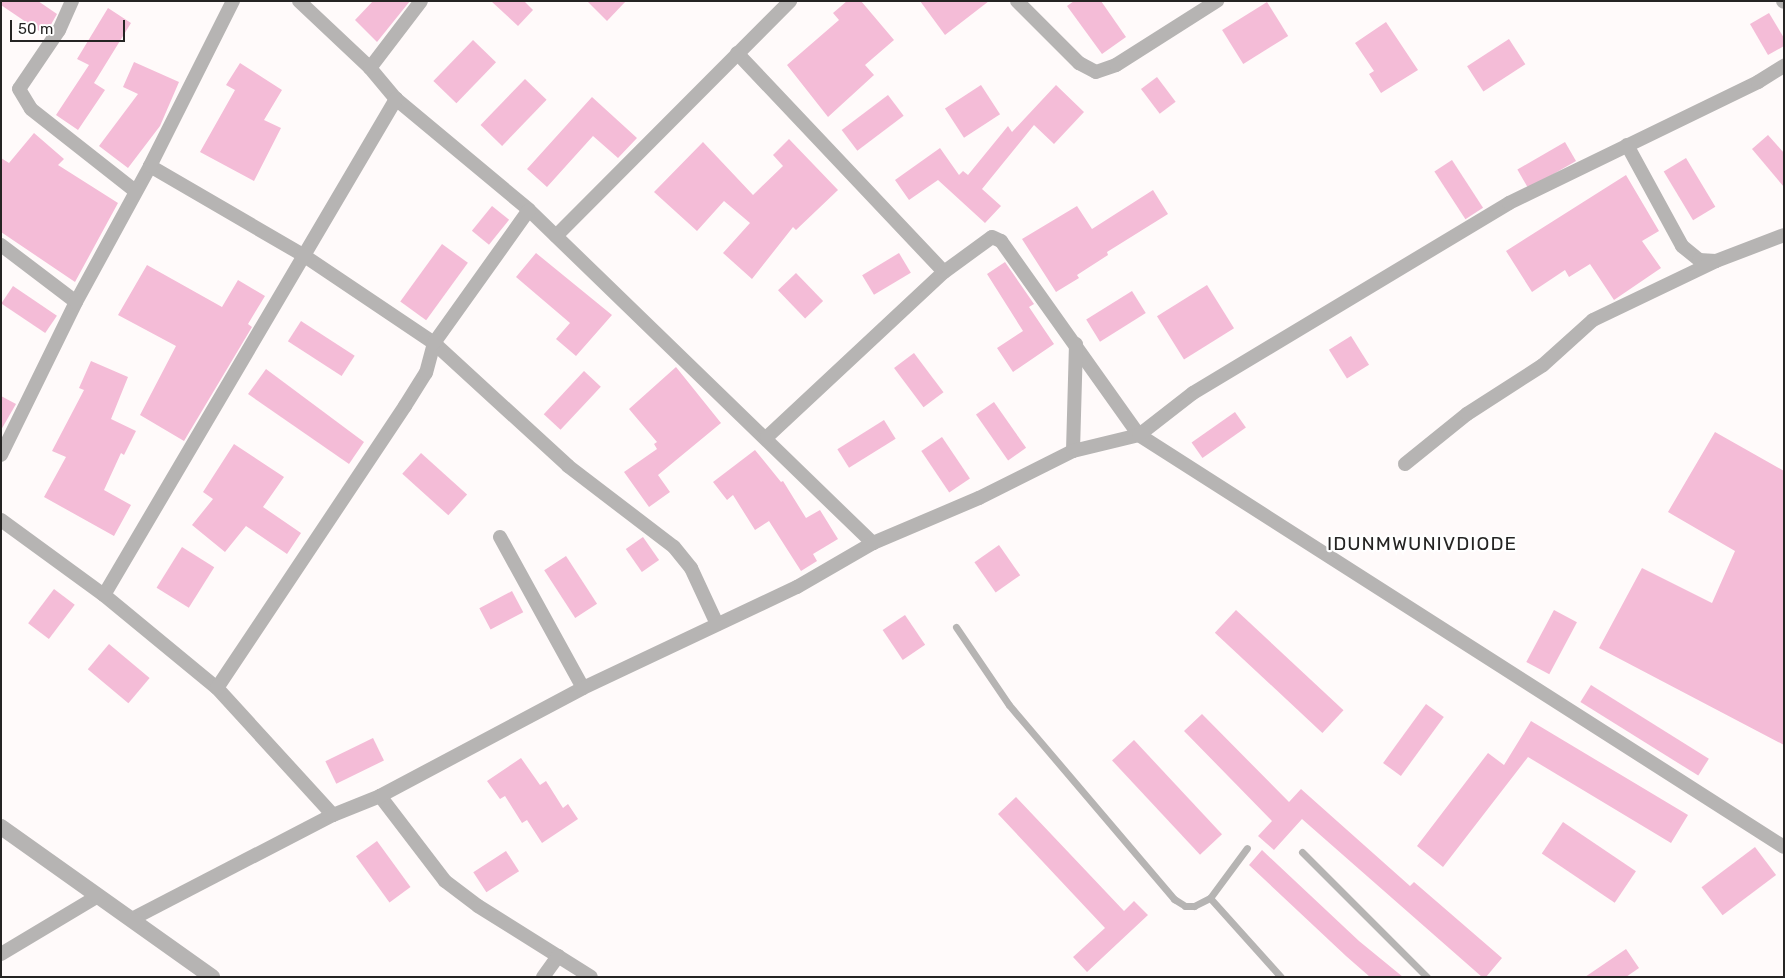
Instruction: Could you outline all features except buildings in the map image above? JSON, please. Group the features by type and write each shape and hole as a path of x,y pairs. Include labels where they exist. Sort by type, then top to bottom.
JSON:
{"street":[{"path":"72,1 59,30 20,89 31,109 134,190"},
{"path":"1,455 76,302 134,190 150,166 233,1"},
{"path":"299,1 370,68 396,98 529,210 659,338 766,437 873,543"},
{"path":"370,68 421,1"},
{"path":"556,236 790,1"},
{"path":"1017,1 1079,63 1096,72 1116,65 1218,1"},
{"path":"737,53 944,272"},
{"path":"132,919 333,815 380,796 583,688 797,586 873,543 979,498 1073,451 1138,435 1193,393 1509,203 1784,66"},
{"path":"104,595 396,98"},
{"path":"1627,145 1682,246 1699,260 1716,261"},
{"path":"150,166 303,255 434,342 568,466 674,547 691,568 717,624"},
{"path":"216,688 426,373 434,342 529,210"},
{"path":"1405,464 1467,414 1543,365 1593,320 1716,261 1784,235"},
{"path":"766,437 944,272 983,241 992,237 1000,241 1076,344 1138,435 1784,847"},
{"path":"1,245 76,302"},
{"path":"1073,451 1076,344"},
{"path":"1,520 104,595 216,688 333,815"},
{"path":"500,537 583,688"},
{"path":"380,796 445,881 478,906 591,977"},
{"path":"1,827 212,977"},
{"path":"1,954 98,896"},
{"path":"543,977 558,956"}],"lane":[{"path":"956,627 1009,705 1174,899 1185,906 1194,906 1210,898 1247,848"},
{"path":"1302,852 1427,977"},
{"path":"1210,898 1281,977"}],"district":[{"name":"IDUNMWUNIVDIODE","path":"1422,544"}]}
